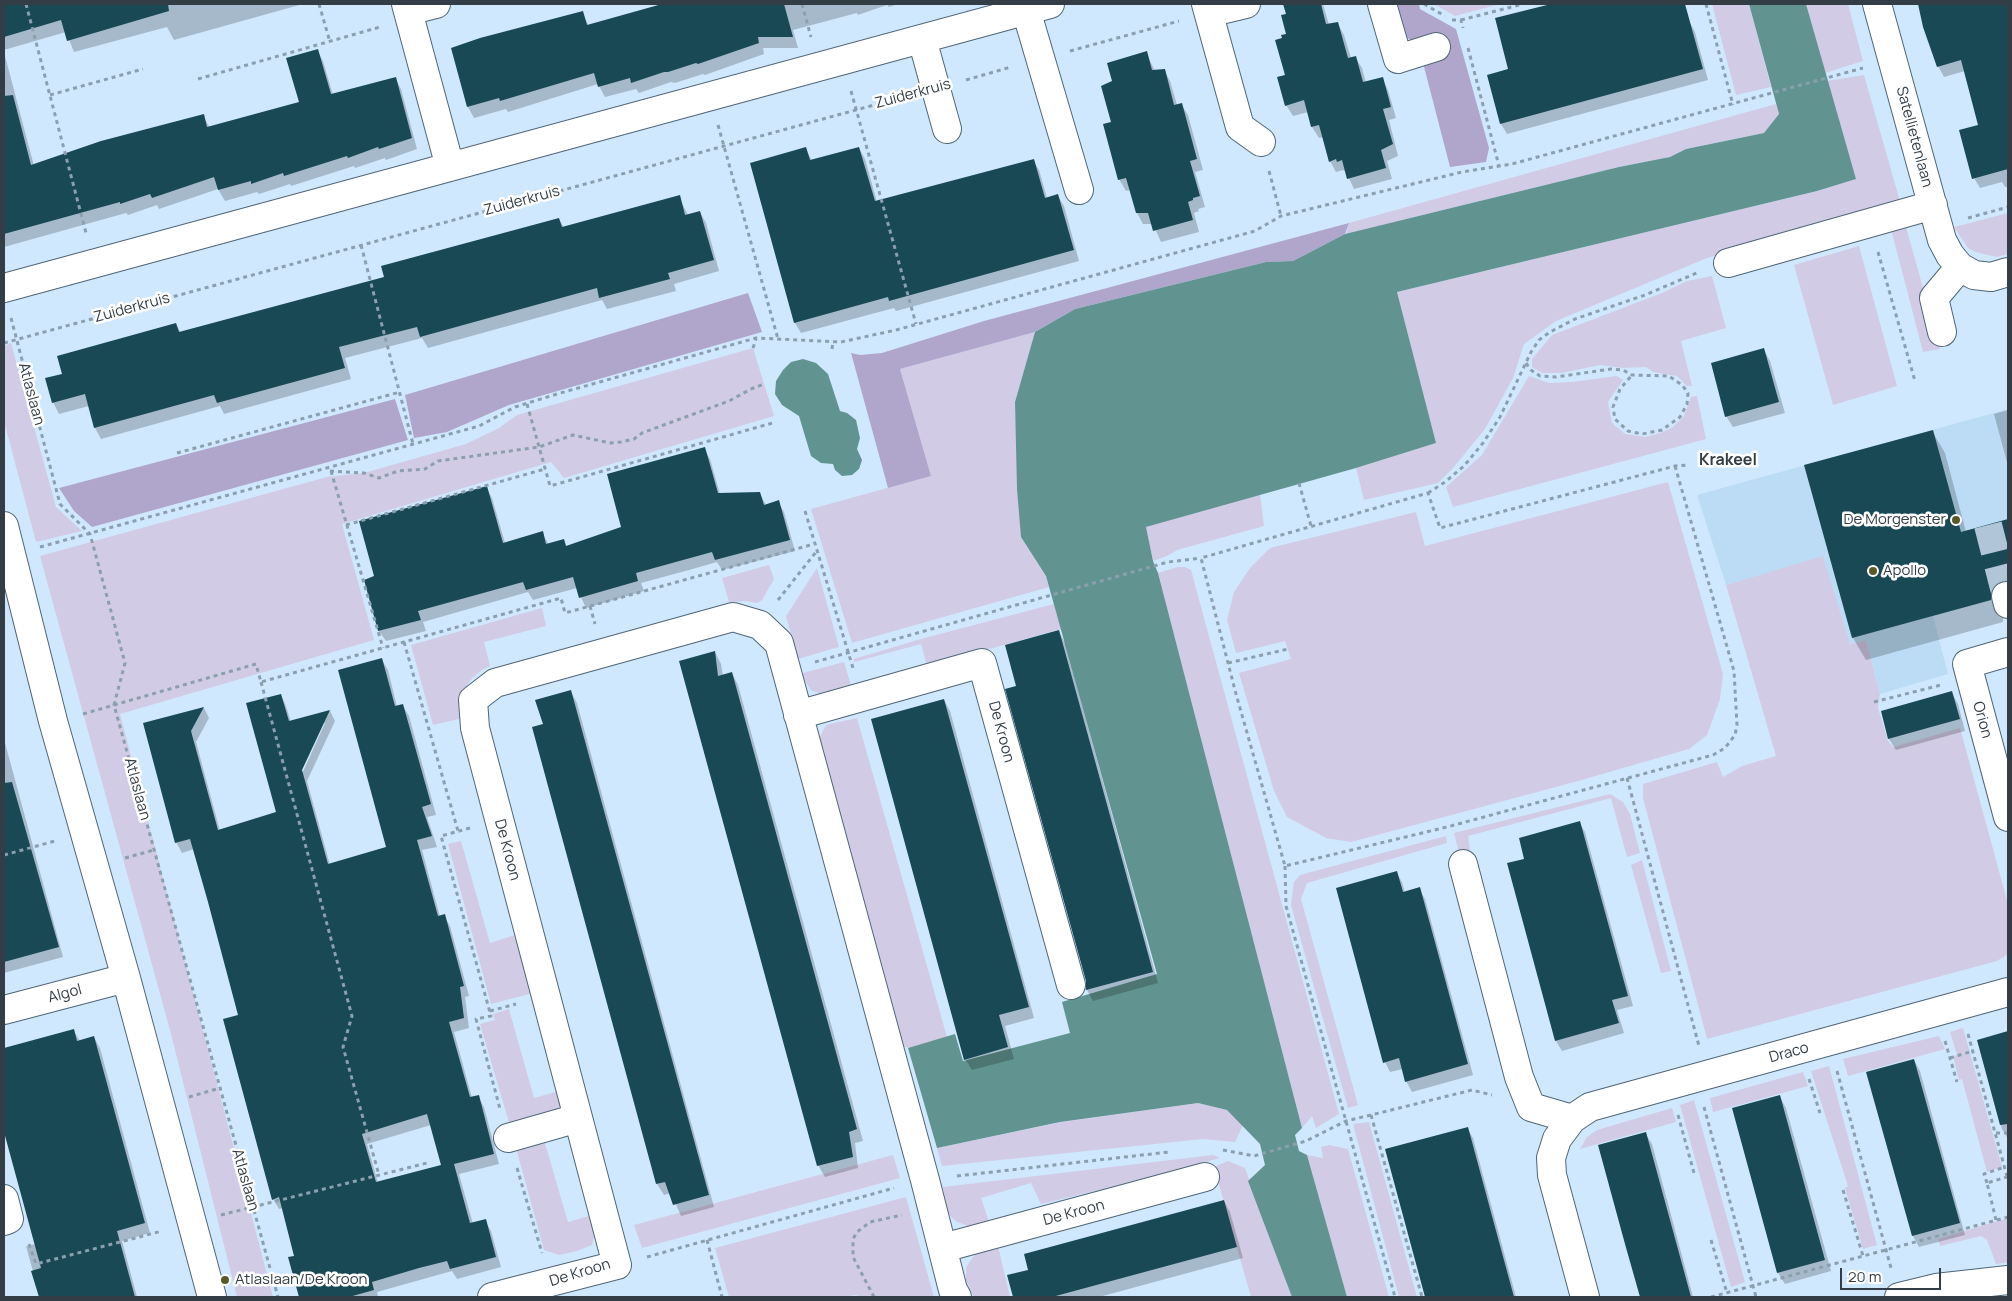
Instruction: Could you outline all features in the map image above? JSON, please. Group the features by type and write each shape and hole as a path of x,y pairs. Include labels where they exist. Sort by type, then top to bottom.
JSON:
{"street":[{"path":"436,4 408,11 450,167"},
{"path":"1246,4 1208,9 1240,127 1261,142"},
{"path":"1382,4 1398,59 1436,47"},
{"name":"Satellietenlaan","path":"1877,4 1936,216 1950,255 1960,267"},
{"path":"4,288 1038,7 1041,59 1079,190"},
{"path":"922,39 947,129"},
{"path":"1728,263 1870,223 1936,216"},
{"path":"1942,332 1934,298 1960,267 1974,275 1991,277 2008,272"},
{"path":"4,526 12,555 12,592 53,722 126,978 212,1297"},
{"name":"De Kroon","path":"492,1297 617,1265 475,728 473,700 495,683 733,617 760,625 779,643 953,1290 957,1297"},
{"path":"1971,678 1967,664 2008,652"},
{"name":"De Kroon","path":"798,715 982,663 1071,985"},
{"name":"Orion","path":"1971,678 2008,817"},
{"path":"1462,864 1519,1077 1531,1107 1572,1119"},
{"name":"Algol","path":"4,1010 126,978"},
{"name":"Draco","path":"1585,1297 1552,1175 1551,1158 1557,1139 1572,1119 1590,1107 2008,992"},
{"path":"508,1138 578,1118"},
{"name":"De Kroon","path":"943,1248 1205,1177"},
{"path":"4,1199 9,1219 4,1221"},
{"path":"1899,1297 1936,1288 2008,1280"}],"path":[{"path":"26,4 94,264"},
{"path":"319,4 330,42"},
{"path":"1424,4 1453,20 1461,20 1522,4"},
{"path":"1706,4 1733,105"},
{"name":"Zuiderkruis","path":"4,342 857,110 1041,59 1208,9"},
{"path":"198,79 330,42 408,11"},
{"path":"1461,20 1463,29"},
{"path":"1466,38 1499,166"},
{"path":"50,95 143,69"},
{"path":"12,555 330,469 479,426 527,404 756,338 841,342 916,324 1255,231 1281,216 1462,172 1512,164 1767,96 1833,76"},
{"path":"709,96 778,339"},
{"path":"857,110 916,324"},
{"path":"1261,142 1281,216"},
{"path":"1936,216 2008,207"},
{"path":"1870,223 1915,381"},
{"path":"361,245 413,444"},
{"path":"786,670 1168,562 1201,558 1428,493 1446,482 1464,466 1483,443 1500,417 1539,340 1575,319 1728,263"},
{"name":"Atlaslaan","path":"10,315 60,504 90,534 125,663 114,706 278,1297"},
{"path":"753,348 756,338"},
{"path":"832,341 832,350"},
{"path":"1526,363 1531,370 1540,376 1556,377 1611,369 1623,370 1632,375 1669,376 1682,385 1688,393 1685,410 1662,430 1642,434 1628,431 1615,419 1613,407 1620,389 1632,375"},
{"path":"330,469 364,473 379,478 398,471 425,469 438,461 539,447 573,435 610,443 634,439 642,433 729,401 750,389 764,384"},
{"path":"177,453 400,392"},
{"path":"527,404 550,486 776,422"},
{"path":"1428,493 1440,528 1674,466 1688,465"},
{"path":"1285,866 1447,827 1713,755 1725,748 1735,735 1737,725 1734,671 1674,466"},
{"path":"330,469 383,648"},
{"path":"346,525 545,469"},
{"path":"1299,483 1311,526"},
{"path":"804,511 849,653 861,698"},
{"path":"261,682 561,598 565,613 814,544"},
{"path":"760,625 816,552"},
{"path":"1201,558 1228,663 1285,866 1286,906 1395,1297"},
{"path":"404,642 458,831"},
{"path":"1228,663 1288,649"},
{"path":"53,722 256,664 352,1016 343,1047 379,1175"},
{"path":"1874,702 1971,678"},
{"path":"1627,778 1756,1297"},
{"path":"499,820 441,836 491,1016 476,1019 550,1282"},
{"path":"4,855 85,834"},
{"path":"1948,1009 1973,1051 2008,1179 1987,1183"},
{"path":"1948,1009 1950,1058 1957,1082"},
{"path":"1828,1041 1899,1297"},
{"path":"1950,1058 1973,1051"},
{"path":"1670,1085 1694,1173"},
{"path":"1254,1156 1306,1141 1346,1122 1472,1090 1531,1107"},
{"path":"1371,1115 1422,1297"},
{"path":"1996,1134 2008,1133"},
{"path":"1996,1220 1984,1174 2005,1167"},
{"path":"1843,1190 1862,1256"},
{"path":"874,1297 853,1257 853,1239 857,1232 870,1222 932,1208"},
{"path":"1710,1297 2008,1217"},
{"path":"706,1240 722,1297"},
{"path":"1711,1240 1727,1293"}],"shaded area":[{"path":"1392,4 1419,4 1420,9 1456,29 1489,148 1486,162 1450,167 1422,59 1415,43 1400,33"},
{"path":"1434,4 1500,4 1455,16"},
{"path":"1712,4 1749,4 1771,87 1736,95"},
{"path":"1749,4 1806,4 1856,179 1817,191 1397,292 1436,443 1356,468 1146,527 1153,561 1158,573 1302,1128 1295,1135 1299,1151 1307,1155 1347,1297 1292,1297 1248,1181 1265,1165 1260,1144 1227,1110 1198,1103 1060,1122 937,1148 908,1048 955,1034 963,1061 1070,1033 1062,1002 1157,974 1046,576 1021,537 1017,489 1015,402 1035,332 1075,309 1266,262 1293,261 1345,234 1619,167 1670,157 1686,149 1764,133 1779,114"},
{"path":"1806,4 1848,4 1863,61 1825,73"},
{"path":"1864,75 1901,205 1707,258 1556,321 1524,344 1513,378 1485,429 1438,483 1364,500 1356,468 1436,443 1397,292 1817,191 1856,179 1827,81"},
{"path":"1776,104 1779,115 1764,133 1686,149 1671,157 1619,167 1346,234 1349,223"},
{"path":"2008,213 2008,254 1997,257 1975,252 1968,248 1954,227"},
{"path":"1349,223 1345,234 1293,261 1266,262 1075,309 1035,332 900,369 931,476 888,488 851,353 860,355 882,353 984,321"},
{"path":"1906,227 1940,349 1923,352 1891,229"},
{"path":"1859,246 1897,386 1833,405 1794,265"},
{"path":"1712,276 1726,328 1681,341 1692,386 1687,386 1677,376 1653,372 1646,367 1623,368 1600,365 1562,373 1542,373 1532,367 1532,359 1552,335 1662,293 1687,281"},
{"path":"748,293 762,332 509,405 447,432 414,438 405,395"},
{"path":"1035,332 1015,402 1021,537 1046,576 1049,587 852,643 811,509 931,476 900,369"},
{"path":"11,343 56,507 82,531 36,542 4,421 4,346"},
{"path":"753,348 774,416 564,478 551,462 342,524 374,640 120,714 273,1297 237,1297 171,1034 40,556 327,477 364,473 466,444 499,428 517,415"},
{"path":"803,359 816,363 828,374 840,411 847,413 856,420 860,438 857,449 862,460 859,469 852,475 842,476 835,470 833,464 821,463 811,456 799,416 782,405 775,394 776,381 783,370 791,362"},
{"path":"1529,376 1549,383 1617,376 1623,380 1608,402 1612,423 1625,434 1645,437 1661,433 1673,427 1684,416 1691,397 1697,396 1706,439 1453,507 1446,487 1482,455"},
{"path":"395,399 408,440 92,527 74,511 59,488"},
{"name":"Apollo","path":"2008,409 2008,596 1933,616 1948,674 1880,694 1866,640 1850,644 1823,557 1726,585 1697,495"},
{"path":"1668,482 1723,674 1720,699 1707,735 1689,749 1351,842 1326,838 1287,817 1274,791 1239,673 1291,659 1285,641 1236,653 1227,620 1234,592 1250,568 1270,548 1416,512 1425,546"},
{"path":"1260,494 1264,526 1177,550 1153,561 1146,527"},
{"path":"1823,556 1850,644 1866,640 1880,694 1878,708 1888,741 1893,747 1960,728 2008,904 2008,954 1997,961 1707,1039 1643,798 1643,784 1717,762 1723,777 1742,766 1776,756 1726,585"},
{"path":"769,565 774,579 762,600 757,603 747,601 729,602 722,578"},
{"path":"1178,567 1185,567 1191,570 1339,1114 1316,1128 1312,1116 1302,1128 1158,573"},
{"path":"817,568 839,647 798,659 786,616"},
{"path":"1054,604 1061,629 932,665 928,669 921,644 854,662 854,659 921,639"},
{"path":"542,608 546,626 484,642 490,666 473,677 464,690 459,700 459,719 433,725 411,645"},
{"path":"844,662 852,689 824,695 811,690 802,677 803,673"},
{"path":"857,718 947,1037 908,1048 903,1046 818,741 826,725"},
{"path":"1610,794 1623,802 1630,814 1640,853 1627,857 1611,798 1468,836 1470,850 1459,853 1454,833"},
{"path":"1446,836 1447,843 1307,883 1301,899 1358,1105 1348,1108 1291,905 1294,882 1300,875"},
{"path":"461,841 490,943 518,934 533,993 491,1004 448,844"},
{"path":"1642,860 1671,971 1661,973 1631,865"},
{"path":"509,1009 534,1098 559,1091 565,1114 511,1129 480,1024 495,1020 493,1014"},
{"path":"1963,1028 2002,1167 1987,1172 1962,1079 1959,1080 1953,1056 1957,1055 1950,1032"},
{"path":"1939,1036 1945,1049 1848,1076 1843,1059"},
{"path":"1829,1066 1877,1245 1863,1249 1845,1188 1848,1186 1811,1071"},
{"path":"1803,1072 1808,1086 1713,1112 1710,1098"},
{"path":"1694,1100 1745,1282 1731,1287 1680,1105"},
{"path":"1198,1103 1227,1110 1243,1125 1235,1142 1203,1139 942,1166 937,1148 1062,1122"},
{"path":"1672,1108 1676,1122 1580,1149 1587,1137 1597,1130"},
{"path":"1369,1122 1417,1297 1399,1297 1353,1124"},
{"path":"544,1140 568,1222 592,1215 595,1232 592,1245 559,1255 544,1250 516,1148"},
{"path":"1329,1145 1348,1149 1389,1297 1347,1297 1307,1155 1323,1158 1321,1147"},
{"path":"893,1155 900,1178 642,1248 634,1225"},
{"path":"1213,1155 1220,1158 1145,1179 1041,1204 1031,1183 981,1198 989,1222 969,1226 957,1222 947,1213 943,1187"},
{"path":"1228,1161 1245,1168 1292,1297 1251,1297 1214,1167"},
{"path":"906,1197 934,1297 861,1297 856,1295 841,1297 729,1297 715,1248"},
{"path":"2008,1218 2008,1262 1996,1264 1987,1240 1981,1236 1940,1246 1938,1239"},
{"path":"998,1246 1010,1297 974,1297 966,1280 966,1267 977,1252"}],"building":[{"path":"4,4 168,4 169,11 67,41 61,20 4,37"},
{"path":"662,4 784,4 793,37 758,37 759,43 698,64 664,72 631,83 630,78 598,87 594,73 500,101 499,98 467,107 451,48 480,38 583,11 587,25"},
{"path":"1283,4 1321,4 1326,24 1338,22 1348,58 1356,56 1363,82 1383,77 1391,107 1383,109 1393,144 1381,150 1386,168 1347,179 1342,160 1337,162 1336,159 1329,162 1319,125 1311,127 1304,100 1285,106 1277,77 1285,75 1275,40 1282,38 1281,35 1286,34 1281,15 1286,14"},
{"path":"1551,4 1685,4 1703,69 1500,124 1487,75 1508,69 1495,18"},
{"path":"1918,4 2008,4 2008,169 1972,179 1959,130 1978,125 1961,60 1937,67 1923,27"},
{"path":"318,49 331,94 396,77 412,138 284,176 283,173 251,184 251,181 218,190 214,177 152,198 150,194 120,204 120,202 4,234 4,96 13,95 31,165 101,141 204,114 207,127 299,102 286,58"},
{"path":"1147,51 1152,70 1165,69 1174,105 1182,103 1197,159 1190,161 1200,196 1188,202 1193,220 1153,231 1148,213 1136,213 1126,178 1118,180 1103,124 1111,122 1101,86 1112,81 1107,63"},
{"path":"806,147 810,160 859,147 875,201 1034,159 1045,198 1058,194 1074,250 889,301 888,297 794,323 750,163"},
{"path":"680,195 685,215 700,211 714,260 668,273 670,279 599,298 597,288 420,337 417,327 339,347 345,368 217,403 214,395 94,428 85,394 52,403 45,378 62,374 57,356 176,323 179,332 384,277 381,266 559,218 562,227"},
{"path":"1764,348 1779,402 1725,417 1711,363"},
{"path":"1933,430 1961,532 2008,519 2008,581 2002,581 1995,585 1991,592 1991,600 1852,638 1804,465"},
{"path":"705,447 718,493 760,492 764,505 779,500 790,540 715,560 712,552 636,573 638,581 579,598 573,577 526,590 523,582 418,611 421,620 378,631 364,580 374,576 359,521 487,486 503,543 543,531 546,544 564,539 566,546 621,527 607,474"},
{"path":"1059,630 1153,972 1086,990 1086,981 1005,689 1016,686 1005,645"},
{"path":"715,651 718,676 732,672 857,1129 849,1132 853,1157 817,1166 679,661"},
{"path":"382,658 395,706 403,704 431,804 422,807 432,836 417,840 438,916 445,914 464,986 460,987 464,1018 449,1022 470,1097 479,1095 494,1154 454,1164 470,1223 486,1219 496,1257 450,1269 447,1261 419,1268 372,1282 374,1290 349,1297 299,1297 288,1257 294,1256 279,1197 272,1200 223,1019 238,1015 208,902 190,839 175,843 143,723 204,707 191,731 218,830 276,812 246,703 281,694 289,721 330,710 302,770 328,864 386,847 338,670","holes":["427,1114 441,1165 376,1182 362,1134"]},
{"path":"571,690 709,1195 673,1205 665,1182 656,1184 532,727 543,724 535,700"},
{"path":"1952,691 1960,719 1888,739 1881,711"},
{"path":"944,699 1029,1007 999,1015 1008,1047 964,1060 871,719"},
{"path":"12,782 59,947 4,962 4,783"},
{"path":"1580,821 1628,996 1612,1000 1619,1023 1555,1041 1507,863 1524,859 1519,838"},
{"path":"1397,871 1403,892 1420,887 1468,1064 1405,1082 1399,1058 1383,1063 1336,888"},
{"path":"74,1029 77,1041 94,1036 145,1223 117,1231 135,1297 39,1297 31,1271 41,1268 4,1132 4,1048"},
{"path":"2008,1031 2008,1124 2000,1125 1977,1040"},
{"path":"1914,1059 1960,1223 1912,1236 1866,1072"},
{"path":"1780,1095 1825,1260 1777,1273 1732,1108"},
{"path":"1468,1127 1514,1297 1425,1297 1385,1149"},
{"path":"1646,1132 1691,1297 1640,1297 1598,1145"},
{"path":"1224,1200 1237,1247 1052,1297 1013,1297 1007,1275 1028,1270 1024,1254"}],"tunnel":[{"path":"1988,525 2006,596"}],"place":[{"name":"De Morgenster","path":"1956,520"},
{"name":"Apollo","path":"1873,571"},
{"name":"Atlaslaan/De Kroon","path":"225,1280"}],"district":[{"name":"Krakeel","path":"1728,461"}]}
